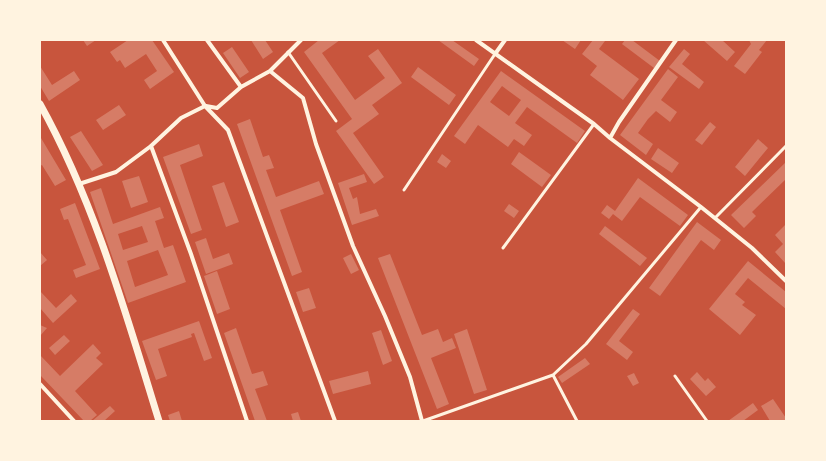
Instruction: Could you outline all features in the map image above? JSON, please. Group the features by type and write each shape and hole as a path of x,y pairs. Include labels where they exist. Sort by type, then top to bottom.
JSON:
{"street":[{"path":"162,40 205,106 228,130 335,421"},
{"path":"207,40 241,87"},
{"path":"80,184 116,172 151,146 181,118 205,106 217,108 241,87 270,71 302,40"},
{"path":"476,40 594,124 752,248 786,280"},
{"path":"495,54 505,40"},
{"path":"610,138 630,105 676,40"},
{"path":"270,71 304,98 316,144 348,231 410,377 423,421"},
{"path":"40,104 57,135 80,184 113,277 159,421"},
{"path":"151,146 191,254 247,421"},
{"path":"40,384 74,421"}],"lane":[{"path":"288,52 336,121"},
{"path":"404,190 495,54"},
{"path":"503,248 594,124"},
{"path":"715,218 786,146"},
{"path":"423,421 553,375 586,344 701,207"},
{"path":"553,375 577,421"},
{"path":"674,376 707,421"}],"building":[{"path":"83,40 96,40 87,46"},
{"path":"128,40 152,40 174,72 150,89 144,80 157,71 146,54 125,68 120,60 117,62 110,52"},
{"path":"251,40 265,40 273,52 263,59"},
{"path":"319,40 340,40 322,53 355,100 385,78 368,56 378,49 402,83 372,105 379,114 353,133 384,177 374,184 336,131 352,119 304,52"},
{"path":"438,40 452,40 479,59 474,66"},
{"path":"562,40 581,40 575,49"},
{"path":"593,40 605,41 599,49 639,79 623,100 590,75 597,66 582,54"},
{"path":"625,40 632,40 660,61 654,68 622,44"},
{"path":"703,40 722,40 735,52 727,61"},
{"path":"749,40 767,40 759,50 762,52 745,74 734,66 751,44"},
{"path":"232,47 249,72 240,78 223,53"},
{"path":"684,49 690,54 682,64 704,82 699,89 669,67"},
{"path":"40,66 52,85 74,71 80,80 49,101 40,86"},
{"path":"418,67 456,95 449,105 411,77"},
{"path":"668,69 678,77 661,100 677,112 670,122 656,111 648,119 638,133 653,144 646,155 620,135"},
{"path":"501,71 585,131 577,143 527,107 515,123 532,135 524,146 514,139 508,147 478,125 465,144 454,136","holes":["502,86 521,100 509,116 490,102"]},
{"path":"119,105 126,115 103,130 96,120"},
{"path":"250,119 263,157 269,155 274,168 266,170 276,197 319,181 324,194 280,210 302,272 292,276 237,124"},
{"path":"710,122 716,127 702,145 695,140"},
{"path":"81,131 103,165 92,171 70,137"},
{"path":"41,138 66,180 55,186 42,165 40,166"},
{"path":"758,139 768,148 745,176 735,167"},
{"path":"199,144 203,156 180,165 202,230 191,234 163,157"},
{"path":"658,148 679,163 672,173 651,159"},
{"path":"519,152 551,175 542,187 511,164"},
{"path":"442,154 451,161 446,168 437,162"},
{"path":"786,162 786,179 752,212 756,216 744,228 731,215"},
{"path":"364,174 367,182 349,188 353,199 357,197 360,214 376,209 379,216 352,225 338,183"},
{"path":"139,176 148,202 131,208 122,181"},
{"path":"638,178 688,215 680,226 640,197 622,221 613,214 609,219 601,213 607,205 615,211"},
{"path":"224,182 239,222 226,227 212,186"},
{"path":"101,188 113,224 160,207 164,218 155,221 164,248 173,245 186,282 128,303 90,192","holes":["142,226 148,242 123,250 118,234","158,250 168,275 135,287 127,261"]},
{"path":"75,203 100,269 76,278 73,270 86,265 68,219 64,220 60,209"},
{"path":"509,204 519,211 514,218 504,211"},
{"path":"697,222 721,240 714,250 701,240 660,296 649,288"},
{"path":"786,224 786,264 775,252 783,244 775,235"},
{"path":"605,226 647,258 640,266 599,234"},
{"path":"206,238 213,259 229,253 233,264 206,274 195,242"},
{"path":"40,252 47,260 40,266"},
{"path":"351,254 359,270 351,274 343,258"},
{"path":"390,254 422,335 438,329 443,342 452,338 456,348 431,358 449,404 437,409 378,258"},
{"path":"748,261 786,292 786,309 748,278 735,294 745,302 742,305 756,315 740,335 709,309"},
{"path":"217,271 230,309 217,314 204,276"},
{"path":"309,288 316,308 303,312 296,292"},
{"path":"40,291 56,308 71,294 77,301 53,323 40,308"},
{"path":"633,309 640,314 619,341 633,352 627,360 606,344"},
{"path":"199,321 212,358 204,361 194,333 191,334 192,337 158,349 167,376 156,380 142,341"},
{"path":"40,325 47,328 40,336"},
{"path":"236,328 252,374 263,371 268,385 255,389 267,421 255,421 224,333"},
{"path":"467,329 487,390 474,394 454,334"},
{"path":"381,330 392,361 383,365 372,333"},
{"path":"64,335 70,341 55,355 49,348"},
{"path":"93,344 101,353 96,358 103,364 75,391 97,415 90,421 84,421 40,375 40,355 60,376"},
{"path":"585,358 590,364 562,383 558,377"},
{"path":"368,371 371,384 333,394 329,381"},
{"path":"697,372 705,381 708,378 716,387 706,396 690,379"},
{"path":"634,373 639,383 633,386 627,376"},
{"path":"773,399 786,418 786,421 770,421 761,406"},
{"path":"753,403 758,410 743,421 728,421"},
{"path":"110,406 115,411 104,421 92,421"},
{"path":"179,411 182,421 170,421 168,415"},
{"path":"298,412 301,421 293,421 291,414"}]}
